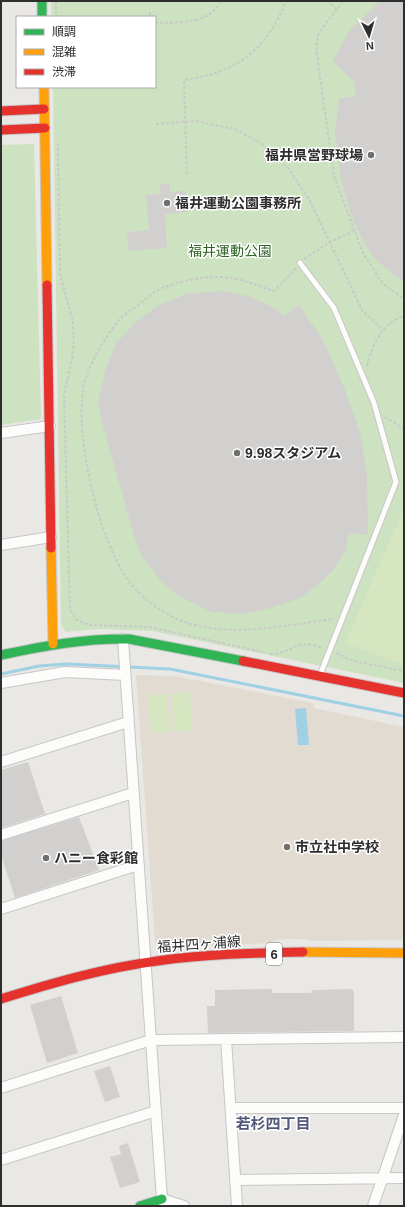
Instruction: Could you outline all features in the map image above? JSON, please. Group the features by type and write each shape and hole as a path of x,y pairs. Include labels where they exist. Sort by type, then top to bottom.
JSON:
{"street":[{"path":"42,1 42,16"},
{"path":"44,88 53,644"},
{"path":"1,111 44,109"},
{"path":"1,130 45,128"},
{"path":"1,433 50,426"},
{"path":"1,545 52,538"},
{"path":"1,655 53,644 90,639 122,639 151,642 404,693"},
{"path":"122,639 156,1111 161,1203"},
{"path":"1,683 65,672 125,674"},
{"path":"1,762 128,722"},
{"path":"1,835 133,793"},
{"path":"1,908 138,865"},
{"name":"福井四ヶ浦線","path":"1,999 86,975 145,963 224,955 404,952"},
{"path":"1,1088 151,1040 404,1037"},
{"path":"226,1039 236,1206"},
{"path":"231,1108 404,1108"},
{"path":"1,1160 156,1111"},
{"path":"373,1206 404,1115"},
{"path":"235,1180 404,1178"},
{"path":"140,1206 161,1203 184,1206"}],"lane":[{"path":"300,263 334,308 374,403 396,482 320,676"}],"path":[{"path":"56,1 56,16"},
{"path":"156,23 194,21 210,15 221,1"},
{"path":"187,174 184,80 202,78 225,70 246,58 261,45 278,22 286,1"},
{"path":"327,1 337,9"},
{"path":"343,1 319,32 316,48 334,176 363,253 383,284 404,300"},
{"path":"156,124 195,122 235,129 262,144 288,168 310,201 362,310 383,330"},
{"path":"58,143 60,275 72,318 74,335 72,359 64,396 70,610 77,620 89,624 149,627 271,654 281,653 304,643 313,644 353,661 404,671"},
{"path":"343,618 226,630 204,628 182,621 163,612 142,596 129,582 112,555 89,481 83,443 83,395 86,380 96,355 120,318 160,290 190,280 217,277 244,280 274,291 311,253 354,231"},
{"path":"368,387 367,366 372,347 383,330 404,316"},
{"path":"374,403 385,417 404,429"}],"shaded area":[{"path":"136,675 175,676 313,703 314,708 404,727 404,940 311,941 303,939 278,939 270,943 158,948 155,943"}],"green space":[{"name":"福井運動公園","path":"51,1 404,1 404,683 152,631 98,629 66,632 61,625 53,88 156,88 156,16 52,16"},
{"path":"34,144 41,419 1,425 1,145"},
{"path":"404,509 404,665 345,643"},
{"path":"190,692 192,730 174,732 171,694"},
{"path":"167,694 170,732 151,733 149,695"}],"water":[{"path":"306,708 309,745 298,745 295,709"}],"building":[{"name":"福井県営野球場","path":"380,1 404,1 404,281 377,261 365,245 351,215 341,180 335,131 339,99 356,96 354,82 333,61 349,31"},
{"path":"169,183 170,192 186,191 188,212 165,214 167,248 129,251 127,232 149,230 146,195 161,194 160,184"},
{"name":"9.98スタジアム","path":"222,291 252,297 276,309 284,316 299,305 323,340 344,387 360,433 367,473 368,535 349,533 345,551 334,569 319,584 302,597 271,608 243,614 212,612 180,597 160,580 142,556 134,536 103,426 98,402 106,368 116,343 137,321 160,304 187,294"},
{"path":"28,762 45,814 1,828 1,770"},
{"path":"79,817 99,870 15,898 1,855 1,841"},
{"path":"272,989 272,993 311,993 313,990 352,989 354,992 354,1031 208,1033 207,1006 215,1006 215,990"},
{"path":"61,996 78,1053 47,1063 30,1005"},
{"path":"110,1066 120,1097 105,1102 94,1071"},
{"path":"128,1143 140,1182 120,1188 110,1157 121,1154 119,1146"}],"waterway":[{"path":"1,674 39,666 67,664 170,669 404,716"}],"traffic: fast":[{"path":"42,1 42,16"},
{"path":"1,655 81,641 129,639 243,661"},
{"path":"140,1206 162,1199"}],"traffic: slow":[{"path":"44,88 47,285"},
{"path":"51,548 53,644"},
{"path":"303,952 404,953"}],"traffic: jam":[{"path":"1,111 44,109"},
{"path":"1,130 45,128"},
{"path":"47,285 51,548"},
{"path":"243,661 404,693"},
{"path":"1,999 39,987 137,964 211,955 303,952"}],"place":[{"name":"福井県営野球場","path":"371,155"},
{"name":"福井運動公園事務所","path":"167,203"},
{"name":"9.98スタジアム","path":"237,453"},
{"name":"市立社中学校","path":"287,847"},
{"name":"ハニー食彩館","path":"46,858"}],"district":[{"name":"若杉四丁目","path":"273,1123"}]}
